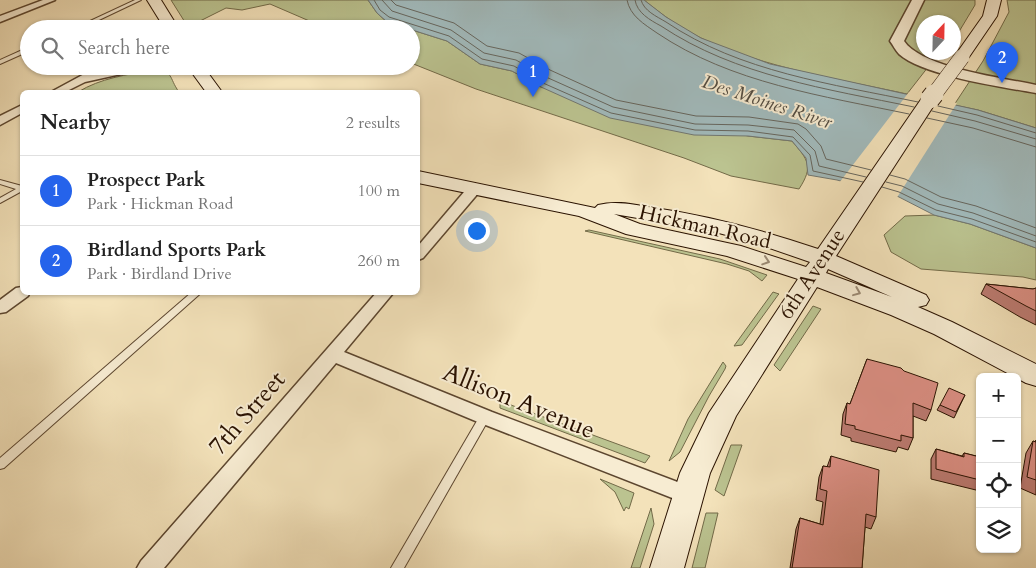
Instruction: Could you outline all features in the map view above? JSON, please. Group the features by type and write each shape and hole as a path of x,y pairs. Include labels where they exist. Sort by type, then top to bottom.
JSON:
{"main road":[{"path":"154,0 165,20"},
{"name":"6th Avenue","path":"667,568 695,473 723,413 853,213 990,16 994,0"},
{"path":"202,75 213,90"},
{"name":"Hickman Road","path":"420,177 584,210 634,229 817,267 1032,374"}],"street":[{"path":"0,20 51,0"},
{"path":"918,0 897,41 903,52 912,58 937,67 1036,89"},
{"path":"61,90 90,75"},
{"path":"84,79 102,75"},
{"path":"0,121 20,110"},
{"path":"420,253 475,188"},
{"path":"0,308 20,293"},
{"name":"7th Street","path":"149,568 383,295"},
{"name":"Allison Avenue","path":"332,354 485,417 688,495"}],"lane":[{"path":"95,20 139,0"},
{"path":"0,62 20,54"},
{"path":"0,182 20,187"},
{"path":"0,201 20,189"},
{"path":"0,465 195,295"},
{"path":"397,568 485,417"}],"green space":[{"path":"171,0 368,0 385,20 307,20 270,4 242,10 226,8 202,20 184,20"},
{"path":"644,0 975,0 975,5 961,28 961,15 916,15 916,60 934,60 907,94 802,72 750,57 701,38 664,16"},
{"path":"1007,0 1036,0 1036,128 978,110 954,105 983,61 1009,12"},
{"path":"420,33 447,41 480,64 512,71 541,87 748,136 792,141 805,158 808,169 799,189 731,176 684,158 476,89 420,67"},
{"path":"123,75 169,75 178,90 82,90"},
{"path":"934,215 970,224 1036,248 1036,280 1023,277 921,269 891,252 884,235 905,216"},
{"path":"589,230 720,259 767,275 762,281 749,271 727,264 585,231"},
{"path":"773,292 779,294 742,345 734,346"},
{"path":"813,306 821,309 780,371 774,365"},
{"path":"723,362 726,366 725,369 680,452 669,461 688,419"},
{"path":"500,401 650,456 645,463 500,408"},
{"path":"731,445 742,445 724,496 715,490"},
{"path":"600,479 634,493 629,509 626,507 624,511 615,492"},
{"path":"651,508 654,524 640,568 631,568"},
{"path":"706,513 718,513 705,568 692,568"}],"water":[{"name":"Des Moines River","path":"368,0 644,0 666,17 701,38 770,64 978,110 1036,128 1036,248 970,224 934,215 897,196 837,180 808,175 806,158 792,141 748,136 694,135 610,118 541,87 512,71 480,64 447,41 420,32 420,20 385,20"}],"pier":[{"path":"909,92 957,103 896,199 839,183"}],"building":[{"path":"986,284 1036,288 1036,311 1026,306"},
{"path":"867,359 901,368 904,371 938,383 931,410 913,403 913,438 901,435 901,441 855,429 855,426 845,424 847,403 850,404"},
{"path":"949,388 965,395 956,412 940,405"},
{"path":"1033,441 1036,442 1036,480 1027,477"},
{"path":"936,449 964,457 964,453 976,456 976,479 936,469"},
{"path":"831,456 879,470 876,517 866,514 862,568 792,568 800,518 823,525 827,491 820,489 823,466 830,467"}],"place":[{"name":"Birdland Sports Park","path":"1002,83"},
{"name":"Prospect Park","path":"533,97"}]}
